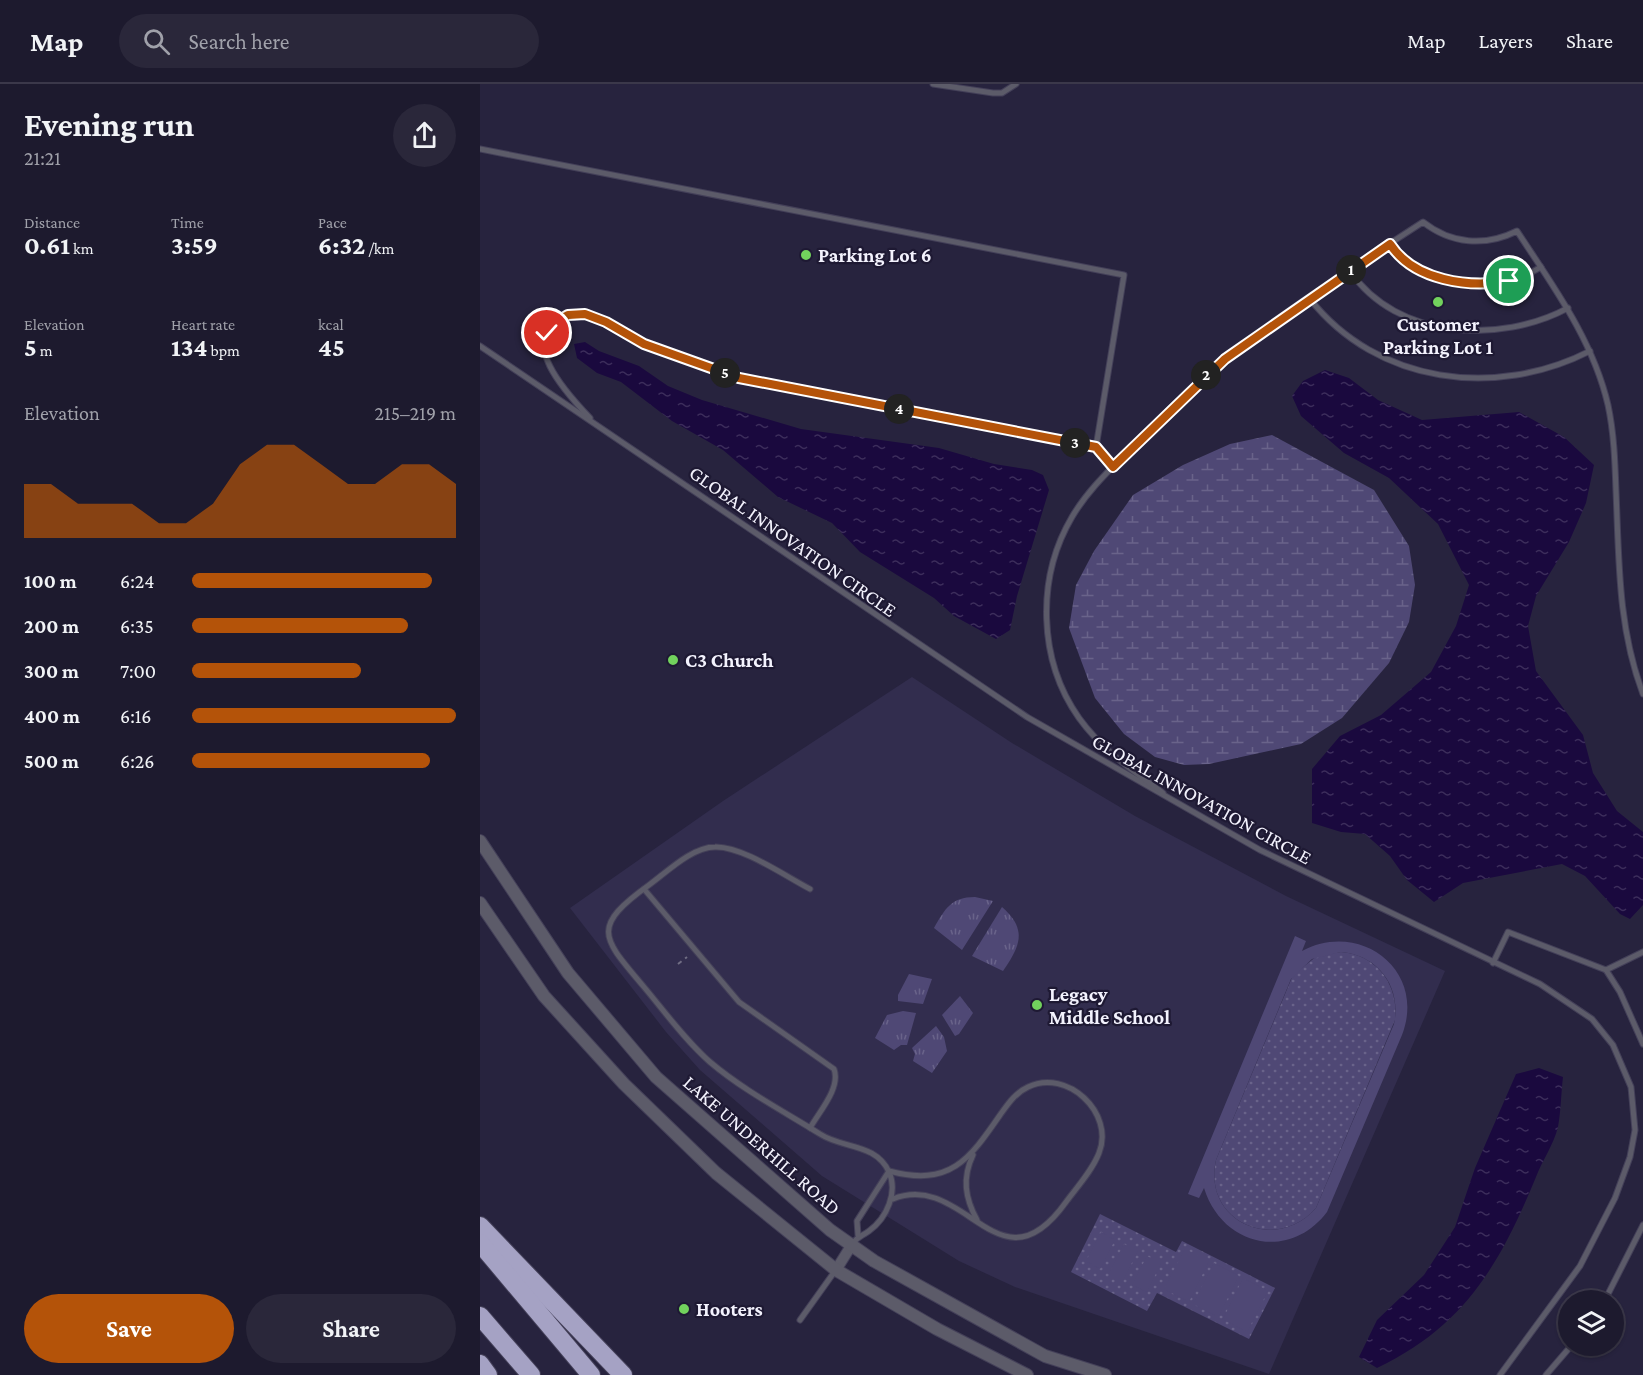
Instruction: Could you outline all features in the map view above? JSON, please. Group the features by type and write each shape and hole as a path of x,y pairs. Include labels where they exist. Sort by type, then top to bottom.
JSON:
{"highway":[{"path":"480,1226 623,1375"},
{"path":"480,1244 591,1375"},
{"path":"480,1316 531,1375"},
{"path":"480,1364 488,1375"}],"street":[{"name":"LAKE UNDERHILL ROAD","path":"480,841 568,973 656,1077 851,1246 884,1267 1045,1356 1105,1375"},
{"path":"480,903 544,996 624,1084 716,1173 836,1270 937,1329 1026,1375"},
{"path":"836,1270 851,1246"}],"lane":[{"path":"933,84 1002,93 1016,84"},
{"path":"480,149 1124,275 1096,447"},
{"path":"1181,807 1114,757 1095,738 1068,700 1051,653 1046,600 1055,555 1077,508 1113,467 1225,359 1423,222 1445,236 1468,242 1494,240 1517,231 1568,308 1590,351 1605,394 1612,428 1623,618 1630,656 1643,694"},
{"path":"1390,244 1400,256 1422,270 1458,282 1501,283 1519,279 1541,267"},
{"path":"1350,271 1366,289 1390,306 1423,321 1458,330 1514,329 1541,321 1568,308"},
{"path":"1310,298 1329,320 1374,352 1408,367 1437,376 1475,379 1518,376 1560,365 1590,351"},
{"path":"596,425 564,389 545,356 544,341 549,330 568,315 580,313 591,316 644,344 739,378 1096,447 1113,467"},
{"name":"GLOBAL INNOVATION CIRCLE","path":"480,346 1000,700 1181,807 1300,871 1562,997 1600,1027 1625,1070 1634,1101 1633,1144 1624,1178 1580,1266 1500,1375"},
{"path":"810,889 735,850 716,846 699,851 644,889 615,915 609,925 607,937 612,948 706,1059 835,1143 868,1150 877,1156 889,1172 894,1186 892,1199 872,1229 858,1235 851,1246"},
{"path":"644,889 739,1002 834,1068 836,1076 834,1087 810,1128"},
{"path":"1493,963 1504,936 1508,933 1606,970 1620,992 1643,1044"},
{"path":"1606,970 1643,952"},
{"path":"892,1199 908,1194 933,1196 978,1222 1011,1237 1026,1237 1042,1230 1051,1222 1096,1160 1102,1139 1101,1125 1094,1108 1076,1091 1052,1082 1035,1084 1014,1097 973,1153 967,1169 965,1186 968,1202 978,1222"},
{"path":"889,1172 934,1173 954,1167 973,1153"},
{"path":"858,1235 857,1221 889,1172"},
{"path":"1610,1290 1643,1225"},
{"path":"800,1320 836,1270"},
{"path":"1546,1375 1562,1356"}],"path":[{"path":"678,964 687,957"}],"shaded area":[{"name":"Legacy Middle School","path":"912,677 1012,743 1135,816 1286,896 1445,971 1269,1374 1015,1287 959,1261 822,1176 700,1070 666,1032 570,908 723,801"}],"green space":[{"path":"1272,435 1374,490 1409,546 1415,585 1409,622 1389,663 1342,718 1301,744 1209,764 1184,765 1155,757 1124,734 1095,698 1069,628 1076,585 1094,551 1133,495 1183,465 1230,444"},
{"path":"975,897 993,901 962,950 934,928 950,905 960,899"},
{"path":"1002,907 1016,923 1019,938 1014,954 1003,971 972,956"},
{"path":"1295,936 1306,941 1302,951 1324,943 1346,942 1366,947 1383,957 1397,972 1405,990 1407,1011 1402,1035 1327,1212 1312,1228 1294,1238 1276,1242 1258,1240 1241,1234 1225,1223 1213,1208 1204,1188 1199,1198 1188,1194","holes":["1341,952 1354,954 1376,966 1391,986 1396,1010 1394,1024 1316,1208 1300,1222 1282,1229 1263,1229 1246,1224 1231,1215 1220,1200 1215,1182 1216,1160 1291,979 1312,959"]},
{"path":"1341,952 1365,959 1383,974 1393,995 1395,1020 1316,1208 1300,1222 1282,1229 1263,1229 1246,1224 1231,1215 1220,1200 1215,1182 1216,1160 1293,975 1317,956"},
{"path":"909,974 932,979 923,1004 898,1001 898,995"},
{"path":"960,996 973,1013 959,1034 955,1036 942,1015"},
{"path":"903,1011 916,1013 907,1045 901,1045 894,1050 875,1038 887,1015"},
{"path":"936,1026 944,1037 947,1051 932,1073 913,1061 915,1054 912,1048"},
{"path":"1100,1214 1176,1252 1182,1241 1275,1288 1249,1339 1157,1293 1147,1311 1071,1272"},
{"path":"1101,1232 1115,1240 1100,1269 1086,1261"},
{"path":"1124,1244 1138,1251 1123,1280 1109,1273"},
{"path":"1185,1249 1209,1261 1189,1302 1164,1289"},
{"path":"1147,1256 1161,1263 1147,1292 1132,1285"},
{"path":"1214,1263 1239,1276 1218,1317 1193,1304"},
{"path":"1243,1278 1268,1291 1247,1332 1223,1319"}],"water":[{"path":"585,342 599,351 639,366 668,386 702,400 801,429 939,448 994,464 1032,470 1043,475 1049,490 1017,596 1010,630 996,639 954,616 934,598 860,552 832,523 778,497 723,450 672,421 621,382 597,373 577,358 574,344"},
{"path":"1325,370 1349,378 1378,400 1422,420 1519,412 1564,437 1594,465 1586,503 1569,542 1536,596 1528,626 1536,671 1583,735 1593,773 1617,811 1643,832 1643,905 1630,919 1620,914 1585,876 1562,864 1463,883 1434,902 1407,880 1390,856 1365,834 1341,832 1312,823 1312,769 1340,736 1381,715 1431,672 1456,626 1469,585 1438,524 1389,478 1344,453 1301,416 1292,396 1303,381"},
{"path":"1539,1068 1563,1077 1558,1127 1508,1238 1493,1265 1456,1312 1434,1333 1377,1368 1359,1357 1377,1320 1424,1275 1455,1227 1475,1168 1516,1074"}],"place":[{"name":"Parking Lot 6","path":"806,255"},
{"name":"Customer Parking Lot 1","path":"1438,302"},
{"name":"C3 Church","path":"673,660"},
{"name":"Legacy Middle School","path":"1037,1005"},
{"name":"Hooters","path":"684,1309"}],"route":[{"path":"547,333 556,322 568,315 585,314 606,322 644,344 739,378 1096,447 1113,467 1168,411 1225,359 1267,327 1390,244 1408,262 1439,277 1475,284 1509,281"}]}
